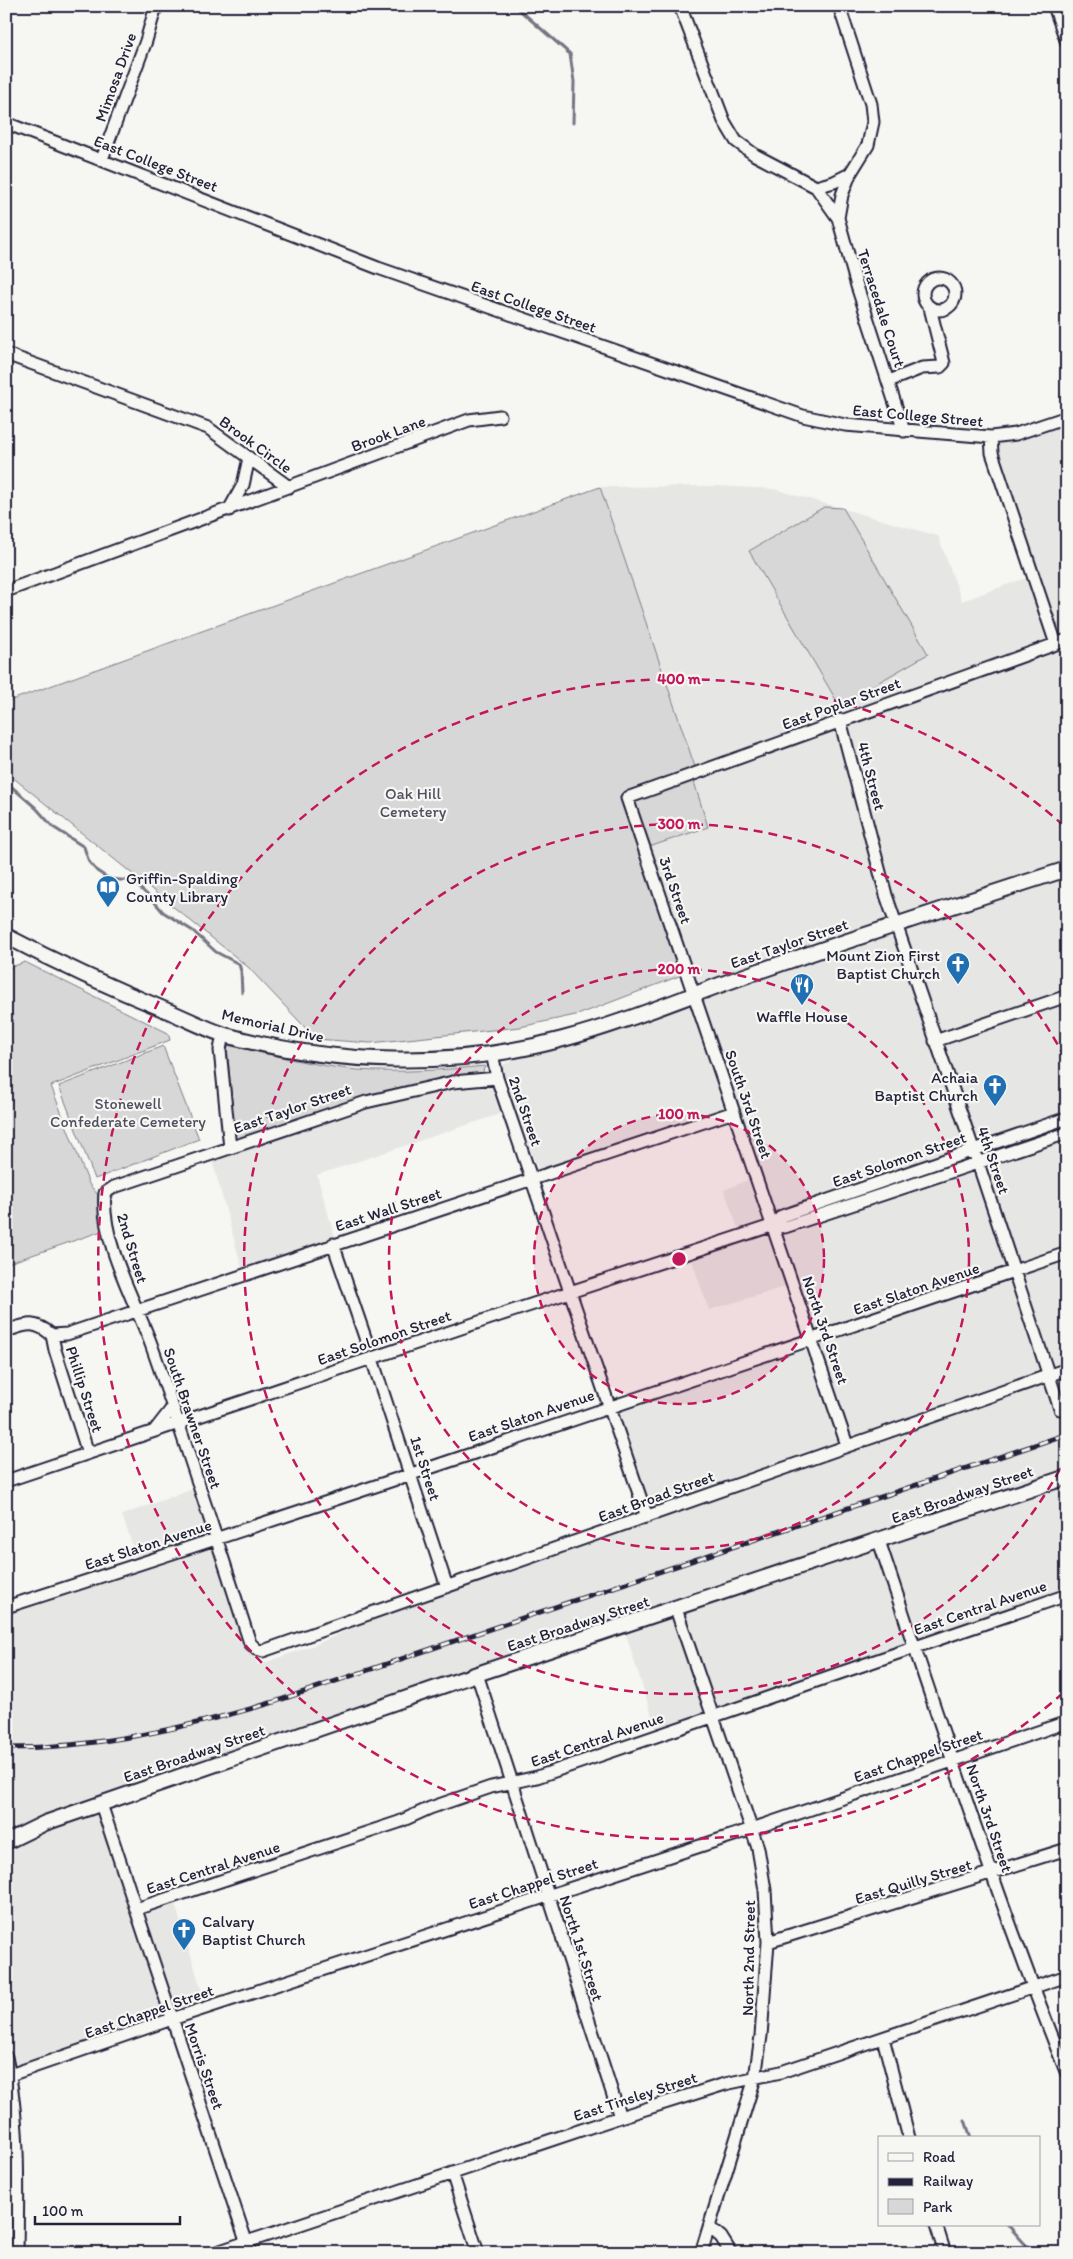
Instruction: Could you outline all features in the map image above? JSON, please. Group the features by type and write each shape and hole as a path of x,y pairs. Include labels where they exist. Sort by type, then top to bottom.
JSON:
{"main road":[{"name":"East Taylor Street","path":"492,1053 540,1045 585,1033 896,924 1067,869"},
{"name":"Memorial Drive","path":"6,936 128,995 223,1034 295,1050 356,1058 416,1059 492,1053"},
{"name":"East Broadway Street","path":"6,1842 45,1822 477,1674 1067,1477"}],"street":[{"name":"Mimosa Drive","path":"102,159 146,41 156,6"},
{"path":"680,6 724,121 736,141 755,155 816,187 834,182 850,174"},
{"path":"838,218 842,195 850,174 868,145 873,122 872,104 839,6"},
{"path":"1054,6 1067,43"},
{"name":"East College Street","path":"6,123 378,268 803,416 845,425 904,432 991,437 1016,434 1067,416"},
{"name":"Terracedale Court","path":"816,187 838,218 857,286 904,432"},
{"path":"888,381 922,368 940,367 944,363 930,308"},
{"name":"Brook Circle","path":"6,354 208,428 289,487"},
{"name":"Brook Lane","path":"289,487 469,420 500,416"},
{"path":"991,437 992,453 1062,642"},
{"path":"229,510 243,485 249,458"},
{"name":"Brook Circle","path":"6,591 289,487"},
{"name":"East Poplar Street","path":"627,798 840,720 1062,642"},
{"name":"4th Street","path":"840,720 886,895 974,1149 1060,1409"},
{"name":"3rd Street","path":"627,798 694,994"},
{"name":"South 3rd Street","path":"694,994 774,1225"},
{"path":"935,1041 1067,996"},
{"path":"223,1034 220,1050 230,1148"},
{"name":"2nd Street","path":"492,1053 497,1078 570,1292"},
{"name":"East Taylor Street","path":"105,1193 114,1187 366,1102 452,1082 497,1078"},
{"name":"East Wall Street","path":"52,1335 67,1334 734,1112"},
{"name":"East Solomon Street","path":"6,1481 178,1422 372,1360 774,1225 782,1216 1067,1118"},
{"name":"East Solomon Street","path":"774,1225 785,1228 1067,1133"},
{"name":"2nd Street","path":"105,1193 104,1203 109,1231 137,1311"},
{"name":"North 3rd Street","path":"774,1225 847,1445"},
{"path":"333,1244 367,1343"},
{"name":"East Slaton Avenue","path":"6,1607 217,1539 608,1406 812,1341 1067,1253"},
{"path":"570,1292 647,1517"},
{"name":"South Brawner Street","path":"137,1311 173,1407 250,1643 256,1649"},
{"path":"6,1331 27,1324 41,1326 52,1335"},
{"name":"Phillip Street","path":"52,1335 55,1350 88,1453"},
{"name":"1st Street","path":"372,1360 447,1587"},
{"name":"East Broad Street","path":"256,1649 263,1650 447,1587 1067,1369"},
{"path":"155,1430 173,1407"},
{"name":"North 3rd Street","path":"879,1541 952,1760 1032,1988 1067,2074"},
{"name":"East Central Avenue","path":"136,1909 399,1822 430,1808 491,1787 537,1777 1067,1595"},
{"name":"North 2nd Street","path":"676,1609 752,1829 765,1890 768,1942 761,2036 755,2078 702,2250"},
{"name":"North 1st Street","path":"477,1674 620,2117"},
{"name":"East Chappel Street","path":"10,2075 172,2019 752,1829 1067,1722"},
{"name":"Morris Street","path":"101,1804 248,2247"},
{"name":"East Quilly Street","path":"768,1942 992,1874 1067,1849"},
{"name":"East Tinsley Street","path":"214,2253 248,2247 452,2173 620,2117 725,2084 781,2072 1067,1976"},
{"path":"883,2038 908,2136"},
{"path":"6,2057 10,2075 16,2149 17,2253"},
{"path":"452,2173 478,2253"},
{"path":"936,2226 945,2253"},
{"path":"709,2227 721,2237 728,2248"},
{"path":"702,2250 712,2243 728,2248"}],"shaded area":[{"path":"1067,412 1067,1590 656,1729 623,1625 102,1801 138,1907 173,1897 206,2005 6,2076 6,1606 138,1561 122,1515 198,1487 258,1665 317,1644 374,1618 644,1526 603,1403 807,1338 791,1285 709,1310 690,1255 741,1236 724,1190 748,1180 727,1110 539,1172 515,1109 317,1175 336,1241 243,1272 212,1160 692,1002 640,850 708,827 690,769 695,766 600,487 717,486 774,489 938,536 962,601 1034,575 991,438"}],"green space":[{"name":"Oak Hill Cemetery","path":"600,487 695,767 690,769 708,827 640,850 682,975 580,1014 520,1027 370,1043 316,1039 248,967 6,772 6,702"},
{"path":"824,507 843,508 928,654 839,705 749,551"},
{"path":"25,962 168,1033 170,1040 51,1086 89,1184 98,1195 102,1231 6,1264 6,969"},
{"path":"227,1045 309,1063 358,1070 422,1071 485,1066 482,1074 426,1082 370,1094 235,1139"},
{"name":"Stonewell Confederate Cemetery","path":"163,1046 199,1139 95,1179 59,1086"}],"waterway":[{"path":"515,6 570,54 574,82 573,123"},
{"path":"6,782 36,808 53,827 84,847 89,862 97,871 109,879 132,881 163,912 193,931 216,952 239,964 242,993"},
{"path":"965,2120 970,2136"},
{"path":"1009,2226 1033,2253"}],"railway":[{"path":"6,1748 74,1744 142,1735 274,1702 1067,1434"}],"place":[{"name":"Griffin-Spalding County Library","path":"108,908"},
{"name":"Mount Zion First Baptist Church","path":"958,985"},
{"name":"Waffle House","path":"802,1006"},
{"name":"Achaia Baptist Church","path":"995,1107"},
{"name":"Calvary Baptist Church","path":"184,1951"}]}
